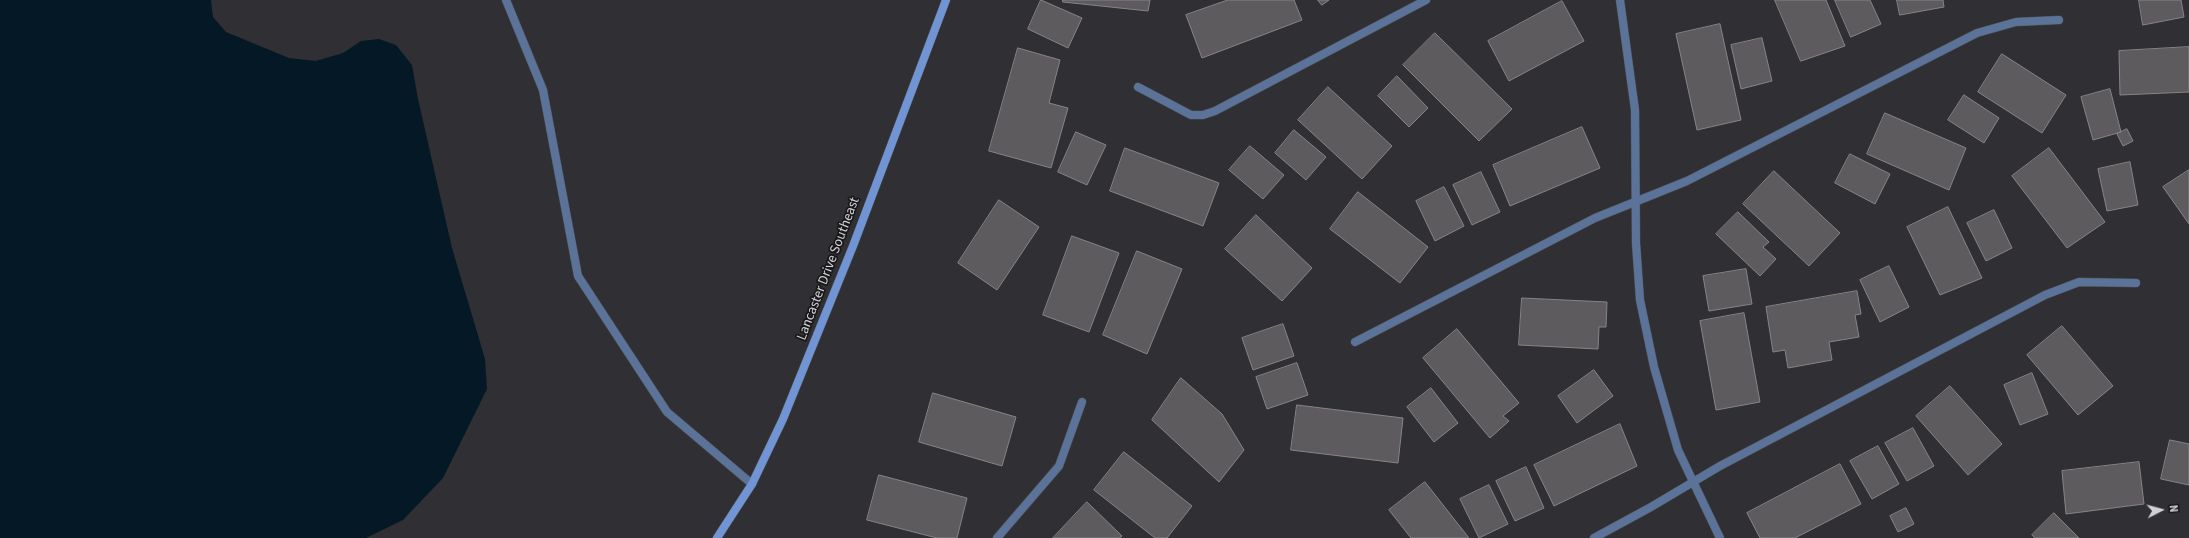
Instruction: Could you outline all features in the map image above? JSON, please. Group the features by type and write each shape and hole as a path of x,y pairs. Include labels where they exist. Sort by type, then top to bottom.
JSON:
{"main road":[{"name":"Lancaster Drive Southeast","path":"717,538 752,484 783,419 853,246 946,0"}],"lane":[{"path":"506,0 543,90 578,276 667,412 752,484"},
{"path":"1138,87 1190,115 1203,115 1215,111 1426,0"},
{"path":"1620,0 1635,110 1636,242 1640,300 1654,367 1678,450 1720,538"},
{"path":"1355,342 1595,218 1687,181 1977,33 2016,22 2059,20"},
{"path":"1594,538 1720,466 2045,295 2080,282 2136,283"},
{"path":"997,538 1059,466 1082,402"}],"water":[{"path":"0,0 211,0 213,17 226,32 289,58 316,61 343,53 361,41 379,39 396,45 412,65 418,99 452,248 485,359 487,389 443,478 403,520 366,538 0,538"}],"building":[{"path":"1041,0 1082,18 1068,48 1028,29"},
{"path":"1063,0 1150,0 1148,11 1063,2"},
{"path":"1228,0 1294,0 1302,20 1202,58 1186,15"},
{"path":"1318,0 1329,0 1322,5"},
{"path":"1775,0 1826,0 1845,46 1801,61"},
{"path":"1835,0 1870,0 1881,24 1851,37"},
{"path":"1897,0 1943,0 1944,7 1900,15"},
{"path":"2139,0 2181,0 2184,17 2143,25"},
{"path":"1562,1 1584,41 1509,81 1488,41"},
{"path":"1720,24 1741,120 1697,130 1676,34"},
{"path":"1435,33 1512,109 1479,141 1403,65"},
{"path":"1762,38 1772,81 1741,89 1731,45"},
{"path":"2189,47 2189,92 2120,95 2119,51"},
{"path":"1018,48 1060,60 1049,103 1068,108 1051,168 989,151"},
{"path":"2002,54 2066,95 2042,133 1978,92"},
{"path":"1397,76 1428,108 1409,127 1378,96"},
{"path":"1328,87 1392,146 1362,179 1298,120"},
{"path":"2110,89 2121,132 2093,140 2081,97"},
{"path":"1964,95 1999,118 1984,143 1948,120"},
{"path":"1885,113 1966,148 1949,190 1867,154"},
{"path":"1582,127 1600,168 1510,206 1493,165"},
{"path":"2127,129 2133,141 2123,146 2117,134"},
{"path":"1294,130 1326,157 1306,180 1275,153"},
{"path":"1076,132 1106,145 1087,185 1058,172"},
{"path":"1250,146 1284,175 1263,199 1229,170"},
{"path":"1125,148 1219,183 1203,226 1110,191"},
{"path":"2049,148 2105,222 2067,248 2012,176"},
{"path":"1850,154 1890,174 1875,204 1835,183"},
{"path":"2130,162 2138,205 2107,211 2098,169"},
{"path":"2189,170 2189,224 2163,187"},
{"path":"1774,171 1840,233 1809,266 1743,204"},
{"path":"1481,172 1500,212 1472,225 1453,185"},
{"path":"1444,187 1464,226 1435,241 1416,201"},
{"path":"1358,192 1428,247 1400,283 1330,229"},
{"path":"999,200 1039,227 997,290 958,263"},
{"path":"1948,207 1982,278 1940,295 1907,227"},
{"path":"1994,210 2012,248 1986,261 1967,223"},
{"path":"1738,212 1769,242 1763,247 1776,259 1760,276 1716,234"},
{"path":"1256,215 1312,268 1282,301 1225,249"},
{"path":"1072,236 1119,253 1089,332 1043,315"},
{"path":"1137,251 1182,269 1147,354 1103,335"},
{"path":"1889,266 1909,307 1880,322 1860,280"},
{"path":"1746,269 1752,304 1709,311 1703,276"},
{"path":"1857,291 1861,314 1855,315 1859,337 1829,342 1832,360 1788,368 1785,350 1773,352 1766,307"},
{"path":"1522,298 1607,302 1606,327 1599,327 1598,349 1519,345"},
{"path":"1744,313 1760,402 1716,410 1700,321"},
{"path":"1283,324 1294,356 1253,370 1242,338"},
{"path":"2062,326 2113,386 2078,415 2027,355"},
{"path":"1457,329 1519,403 1503,416 1509,421 1490,438 1423,358"},
{"path":"1297,363 1308,395 1267,409 1256,377"},
{"path":"1594,370 1613,396 1577,423 1558,396"},
{"path":"2032,373 2048,414 2020,425 2004,385"},
{"path":"1181,378 1222,414 1244,450 1219,482 1152,420"},
{"path":"1950,386 2002,444 1968,475 1916,416"},
{"path":"1431,388 1458,423 1434,442 1407,407"},
{"path":"933,393 1016,417 1002,466 919,442"},
{"path":"1297,405 1403,418 1398,463 1291,450"},
{"path":"1620,424 1637,466 1554,506 1534,465"},
{"path":"1913,428 1934,466 1907,481 1885,443"},
{"path":"2170,440 2189,444 2189,485 2161,479"},
{"path":"1878,446 1899,484 1872,499 1850,461"},
{"path":"1124,452 1192,506 1167,538 1155,538 1094,490"},
{"path":"2139,462 2144,504 2066,514 2062,471"},
{"path":"1840,464 1861,504 1795,538 1760,538 1747,513"},
{"path":"1526,467 1544,508 1515,521 1496,481"},
{"path":"879,475 967,498 957,538 937,538 867,520"},
{"path":"1425,482 1469,538 1411,538 1389,510"},
{"path":"1489,485 1508,524 1479,538 1460,499"},
{"path":"1087,502 1122,536 1120,538 1053,538"},
{"path":"1906,508 1914,524 1898,532 1890,516"},
{"path":"2054,513 2079,538 2035,538 2032,535"}]}
